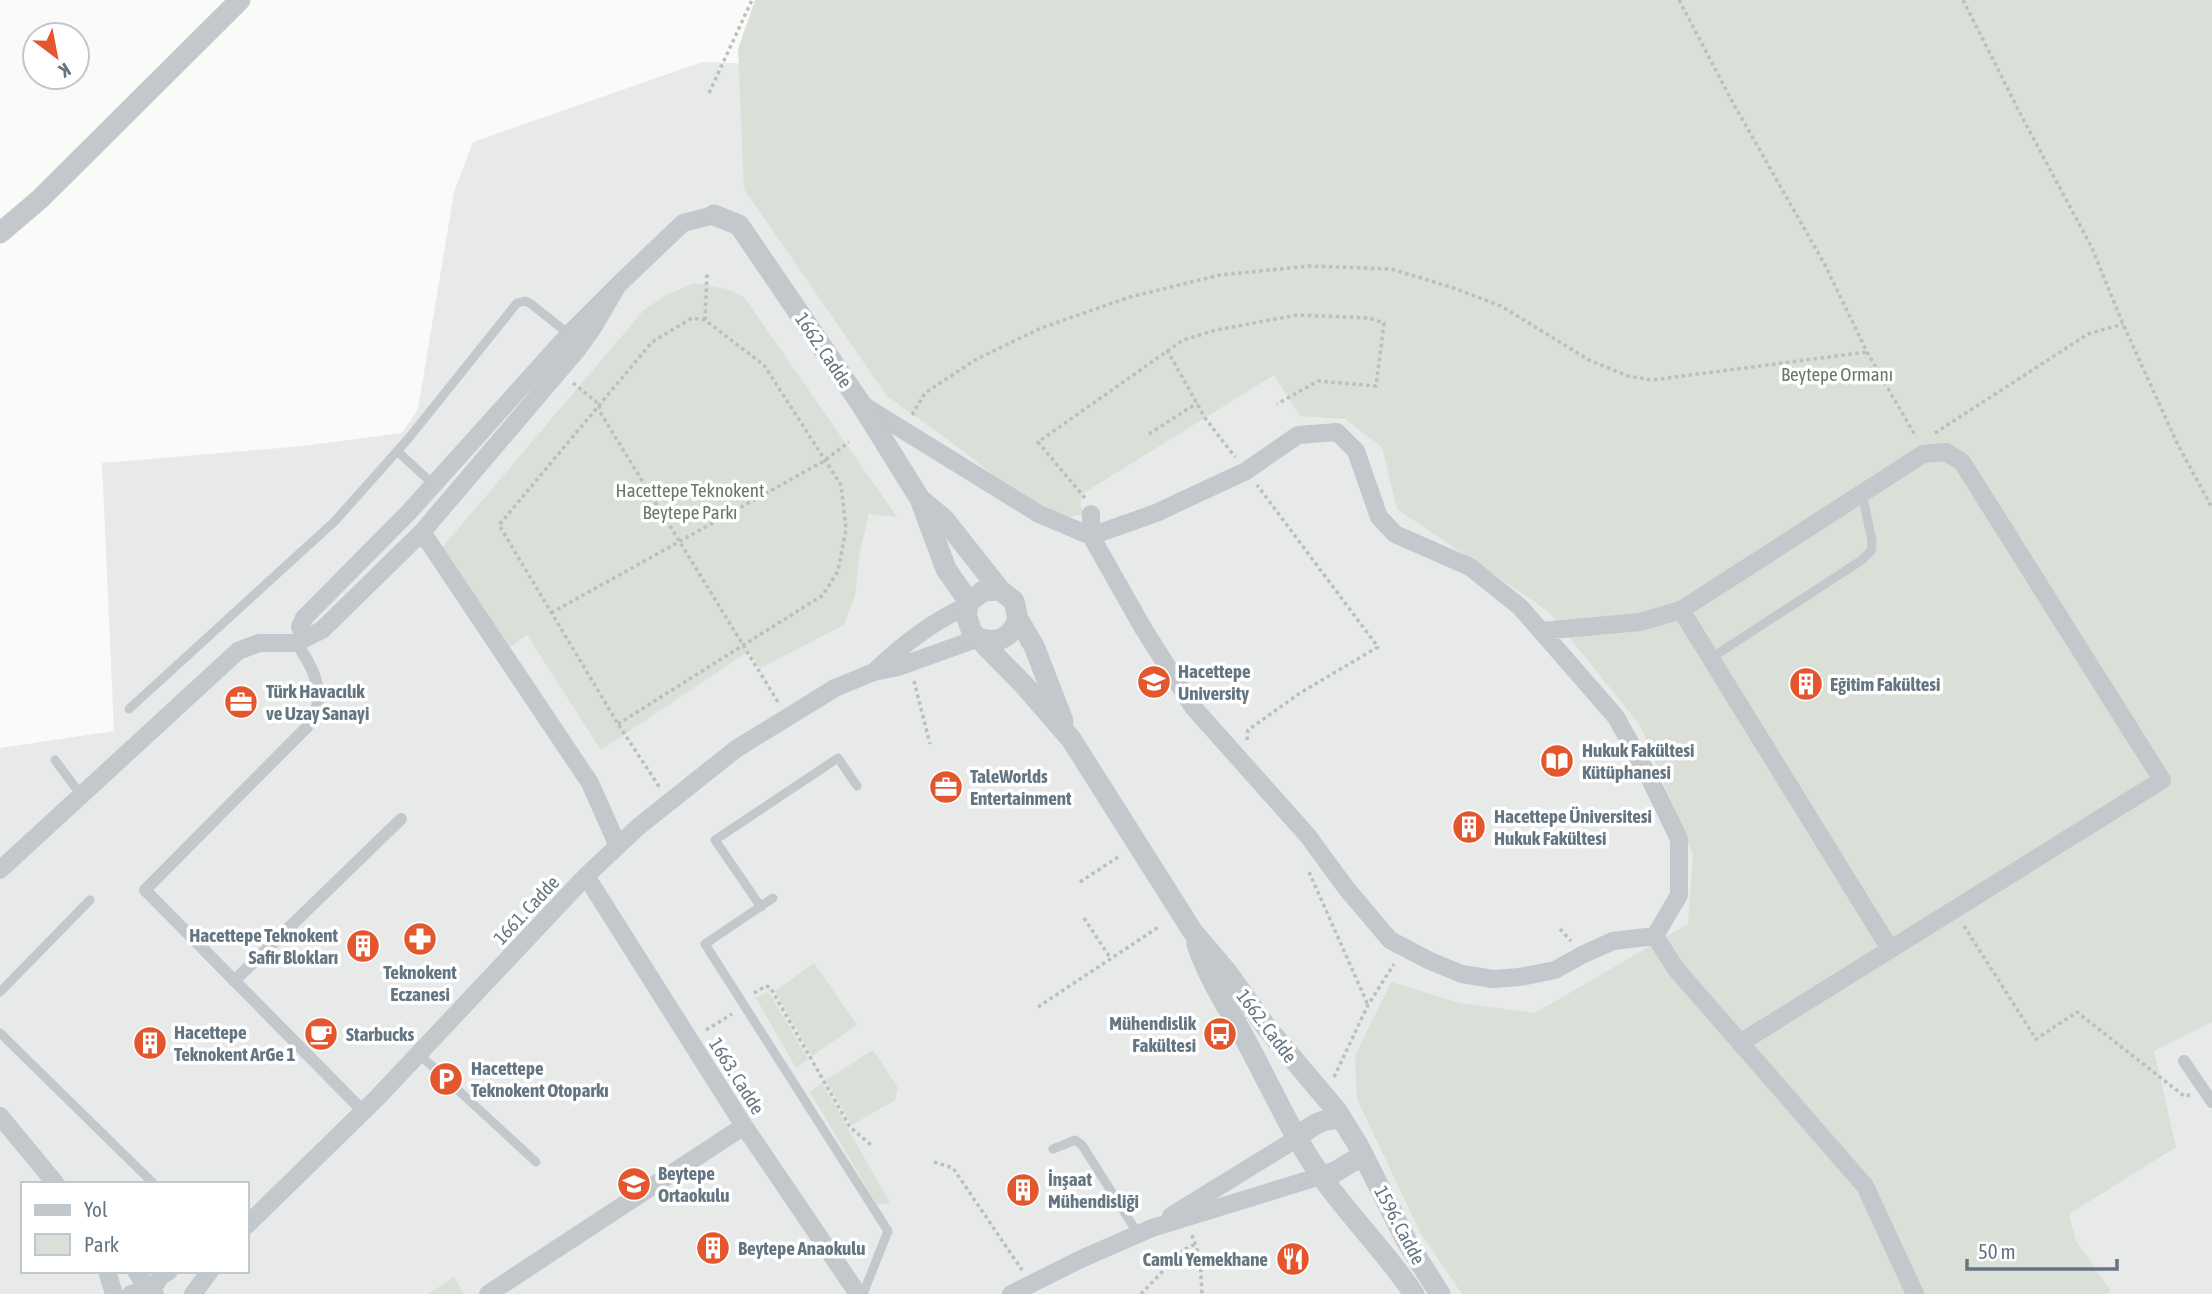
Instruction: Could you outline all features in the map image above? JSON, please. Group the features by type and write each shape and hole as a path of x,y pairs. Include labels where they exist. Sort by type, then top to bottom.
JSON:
{"street":[{"path":"0,233 40,199 240,0"},
{"path":"363,1111 145,890 307,727 317,707 315,677 300,640 300,627 304,618 434,485 569,334 618,285 683,223 714,215"},
{"name":"1662. Cadde","path":"714,215 739,225 861,404 920,499 947,569 968,604 967,624 1071,739 1193,932 1342,1119"},
{"path":"0,870 238,651 259,643 312,637 322,630 422,532 577,350 618,285"},
{"path":"861,404 1039,514 1091,536 1156,513 1246,471 1298,435 1337,432 1356,451 1379,517 1395,534 1470,567 1520,607 1616,717 1679,839 1679,895 1655,936"},
{"path":"1541,631 1640,622 1681,610 1923,454 1946,452 1962,462 2162,780 1740,1044"},
{"name":"1662. Cadde","path":"920,499 944,519 1000,590 1014,601 1018,619 1034,646 1071,739"},
{"path":"1090,508 1091,536 1143,628 1193,707 1308,836 1346,888 1390,940 1462,974 1493,979 1555,970 1613,941 1655,936"},
{"path":"422,532 590,783 618,846"},
{"path":"968,604 983,590 1000,590"},
{"name":"1661. Cadde","path":"874,672 892,655 949,614 968,604"},
{"path":"1681,610 1890,949"},
{"path":"979,638 987,641 1003,639 1010,634 1018,619"},
{"name":"1661. Cadde","path":"248,1224 419,1054 586,876 618,846 736,749 835,688 874,672 898,667 979,638"},
{"path":"234,981 401,819"},
{"name":"1663. Cadde","path":"586,876 744,1126 860,1294"},
{"name":"1662. Cadde","path":"1193,932 1206,972 1246,1040 1296,1139 1321,1176"},
{"path":"1655,936 1676,969 1865,1186 1915,1294"},
{"path":"2184,1060 2210,1097"},
{"path":"0,1116 54,1182"},
{"path":"1145,1231 1296,1139 1317,1123 1342,1119"},
{"name":"1596. Cadde","path":"1342,1119 1406,1240 1440,1294"},
{"path":"488,1294 744,1126"},
{"path":"1011,1294 1145,1231 1335,1172 1363,1155"},
{"name":"1596. Cadde","path":"1321,1176 1378,1244 1414,1294"},
{"path":"108,1273 114,1294"},
{"path":"137,1273 152,1293"},
{"path":"152,1293 166,1273"},
{"path":"193,1294 209,1273"},
{"path":"131,1294 142,1291 152,1293"}],"lane":[{"path":"129,709 335,521 397,451 517,303 528,302 569,334"},
{"path":"397,451 434,485"},
{"path":"1711,658 1863,560 1871,551 1871,541 1862,493"},
{"path":"761,907 715,840 838,758 857,786"},
{"path":"55,760 81,795"},
{"path":"773,898 705,944 888,1231 860,1294"},
{"path":"0,992 90,900"},
{"path":"0,1033 151,1182"},
{"path":"419,1054 536,1162"},
{"path":"1053,1149 1075,1140 1082,1145 1145,1231"}],"path":[{"path":"709,93 752,0"},
{"path":"1679,0 1733,103 1825,265 1867,352 1920,443"},
{"path":"1963,0 2092,248 2177,443 2212,508"},
{"path":"903,430 925,393 975,360 1041,328 1130,298 1220,275 1309,266 1391,270 1451,287 1501,306 1589,359 1628,376 1652,380 1867,352"},
{"path":"705,320 707,274"},
{"path":"1090,508 1038,442 1167,350 1183,340 1216,330 1297,316 1369,318 1384,323 1376,386 1318,381 1276,404"},
{"path":"618,724 824,595 838,571 846,529 841,485 764,365 705,320 692,318 652,342 499,525 618,724 670,802"},
{"path":"1929,437 2088,334 2123,324"},
{"path":"1167,350 1205,418 1378,647 1300,693 1248,730 1244,763"},
{"path":"573,383 600,404"},
{"path":"1149,433 1197,403"},
{"path":"600,404 600,412 788,718"},
{"path":"551,613 824,461 849,442"},
{"path":"912,672 930,744"},
{"path":"1080,882 1118,857"},
{"path":"1305,862 1368,1005"},
{"path":"1954,910 2036,1039 2077,1013 2184,1096 2210,1097"},
{"path":"1084,918 1111,959"},
{"path":"1038,1007 1160,926"},
{"path":"1327,1099 1338,1065 1368,1005 1395,963 1405,968"},
{"path":"754,993 766,986 770,987 850,1126 872,1145"},
{"path":"690,1040 734,1013 731,1006"},
{"path":"934,1162 953,1168 1031,1284"},
{"path":"1186,1217 1200,1258 1202,1294"},
{"path":"1142,1294 1183,1250 1195,1244"}],"shaded area":[{"name":"Hacettepe University","path":"702,62 976,71 2212,709 2212,1294 0,1294 0,748 114,731 102,463 303,446 402,433 418,409 454,192 473,142"}],"green space":[{"name":"Beytepe Ormanı","path":"755,0 2212,0 2212,1022 2154,1051 2176,1147 2069,1214 2076,1241 2111,1291 2105,1294 1462,1294 1420,1232 1357,1099 1355,1056 1391,982 1460,1003 1535,1013 1688,924 1693,855 1640,725 1548,611 1397,509 1382,447 1345,419 1300,416 1274,375 1082,494 1080,506 1085,514 1065,518 999,480 887,396 744,189 738,49"},
{"name":"Hacettepe Teknokent Beytepe Parkı","path":"694,283 727,289 744,297 897,517 869,514 859,556 855,596 844,625 760,668 749,651 601,750 527,635 506,650 440,550 644,310 665,296"},
{"path":"814,963 857,1025 812,1056 775,991"},
{"path":"766,992 770,994 808,1059 796,1068 756,998"},
{"path":"873,1050 898,1088 895,1100 852,1125 826,1080"},
{"path":"822,1083 890,1203 877,1205 810,1092"},
{"path":"454,1277 464,1294 428,1294"}],"place":[{"name":"Hacettepe University","path":"1154,682"},
{"name":"Eğitim Fakültesi","path":"1806,684"},
{"name":"Türk Havacılık ve Uzay Sanayi","path":"241,702"},
{"name":"Hukuk Fakültesi Kütüphanesi","path":"1557,761"},
{"name":"TaleWorlds Entertainment","path":"946,787"},
{"name":"Hacettepe Üniversitesi Hukuk Fakültesi","path":"1469,827"},
{"name":"Teknokent Eczanesi","path":"420,939"},
{"name":"Hacettepe Teknokent Safir Blokları","path":"363,946"},
{"name":"Starbucks","path":"321,1034"},
{"name":"Mühendislik Fakültesi","path":"1220,1034"},
{"name":"Hacettepe Teknokent ArGe 1","path":"150,1043"},
{"name":"Hacettepe Teknokent Otoparkı","path":"446,1079"},
{"name":"Beytepe Ortaokulu","path":"634,1184"},
{"name":"İnşaat Mühendisliği","path":"1023,1190"},
{"name":"Beytepe Anaokulu","path":"713,1248"},
{"name":"Camlı Yemekhane","path":"1293,1259"}]}
